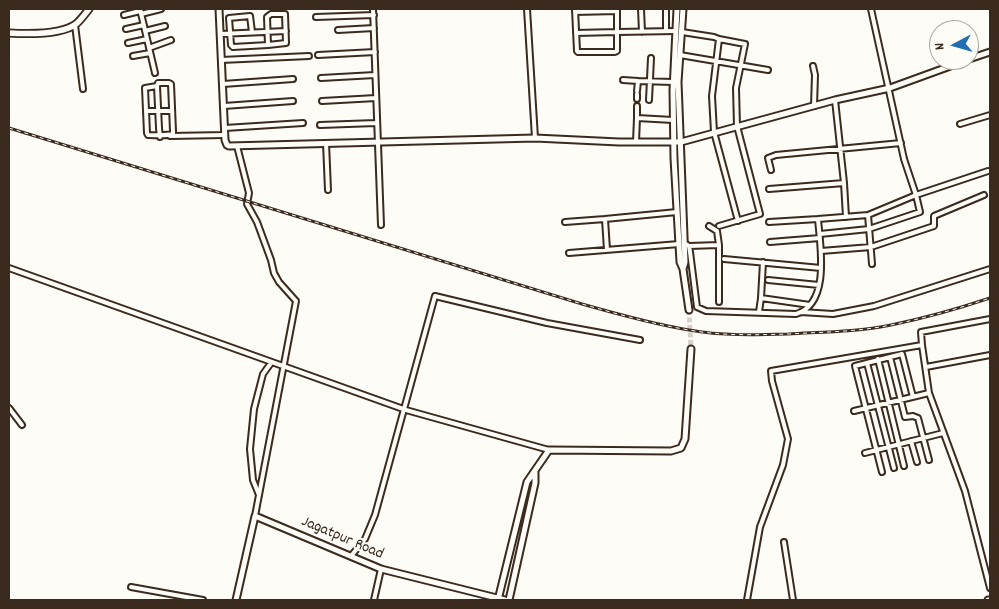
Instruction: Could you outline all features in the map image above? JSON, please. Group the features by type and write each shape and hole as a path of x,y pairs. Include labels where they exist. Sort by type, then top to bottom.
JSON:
{"main road":[{"path":"9,33 25,34 56,31 75,25 88,9"}],"street":[{"path":"124,15 161,9"},
{"path":"219,9 226,144 237,146 535,138 681,142 835,100 890,88 940,70"},
{"path":"373,9 381,225"},
{"path":"526,9 535,138"},
{"path":"642,9 642,32"},
{"path":"666,9 666,31"},
{"path":"677,9 680,55 678,82 685,262 683,269 689,310"},
{"path":"683,9 673,82 677,212 697,307 706,311 833,314 874,306 990,269"},
{"path":"770,242 869,229 920,212 901,143 871,9"},
{"path":"575,10 617,10 617,51 578,52 575,10"},
{"path":"141,11 155,73"},
{"path":"252,32 252,18 248,16 229,18 230,43 233,47 268,45 286,43 286,16 283,14 270,14 267,17 268,45"},
{"path":"316,17 374,15"},
{"path":"75,25 83,89"},
{"path":"126,29 144,25"},
{"path":"145,31 165,26"},
{"path":"338,30 374,28"},
{"path":"220,34 286,31"},
{"path":"576,33 679,31 746,44 736,88 737,126 760,214 719,226"},
{"path":"128,43 147,39"},
{"path":"719,39 712,96 714,132 738,221"},
{"path":"149,48 171,40"},
{"path":"318,55 374,52"},
{"path":"133,56 150,53"},
{"path":"680,55 768,70"},
{"path":"222,60 309,56"},
{"path":"649,100 651,58"},
{"path":"812,66 815,75 814,106"},
{"path":"321,78 375,75"},
{"path":"223,84 293,79"},
{"path":"624,80 673,82"},
{"path":"637,95 638,80"},
{"path":"163,83 171,84 172,111 173,134 148,135 145,88 163,83"},
{"path":"157,86 160,136"},
{"path":"322,101 376,98"},
{"path":"835,100 846,217"},
{"path":"224,106 293,101"},
{"path":"636,142 637,106"},
{"path":"147,111 172,111"},
{"path":"960,124 990,115"},
{"path":"637,118 673,120"},
{"path":"225,128 303,123"},
{"path":"320,125 376,123"},
{"path":"147,137 225,135"},
{"path":"326,143 328,190"},
{"path":"771,170 768,158 776,155 901,143"},
{"path":"236,600 255,516 296,301 279,282 274,273 257,222 247,204 249,192 237,146"},
{"path":"769,222 868,215 916,195 988,171"},
{"path":"769,189 844,184"},
{"path":"822,251 871,247 934,226 934,216 984,195"},
{"path":"565,222 677,212"},
{"path":"868,215 872,264"},
{"path":"605,219 607,250"},
{"path":"801,312 817,297 822,268 818,219"},
{"path":"709,226 717,231 720,245 720,302"},
{"path":"569,253 684,244 720,245"},
{"path":"724,259 822,268"},
{"path":"759,312 763,262"},
{"path":"9,268 406,410 549,450 671,451 681,448 685,440 691,349"},
{"path":"768,280 819,285"},
{"path":"351,556 365,539 376,516 393,448 406,410 435,296 548,323 640,340"},
{"path":"761,298 810,304"},
{"path":"990,319 922,332 929,393 965,491 990,588"},
{"path":"746,600 760,527 783,464 788,439 772,381 772,371 922,345"},
{"path":"882,472 855,366 902,354 913,397"},
{"path":"926,367 990,355"},
{"path":"890,356 905,418 913,416 918,418 929,460"},
{"path":"878,360 904,466"},
{"path":"259,495 253,480 250,449 254,409 263,374 271,363"},
{"path":"867,363 894,468"},
{"path":"854,411 929,393"},
{"path":"9,408 22,425"},
{"path":"865,453 943,432"},
{"path":"911,441 917,462"},
{"path":"498,600 527,482 549,450"},
{"path":"509,600 535,483 535,472"},
{"name":"Jagatpur Road","path":"255,516 381,570 498,600 505,600"},
{"path":"517,522 526,524"},
{"path":"784,542 793,600"},
{"path":"374,600 381,570"},
{"path":"131,587 203,600"}],"tunnel":[{"path":"689,310 691,349"}],"railway":[{"path":"9,128 582,304 649,322 689,330 751,335 865,329 891,325 953,310 990,298"}]}
